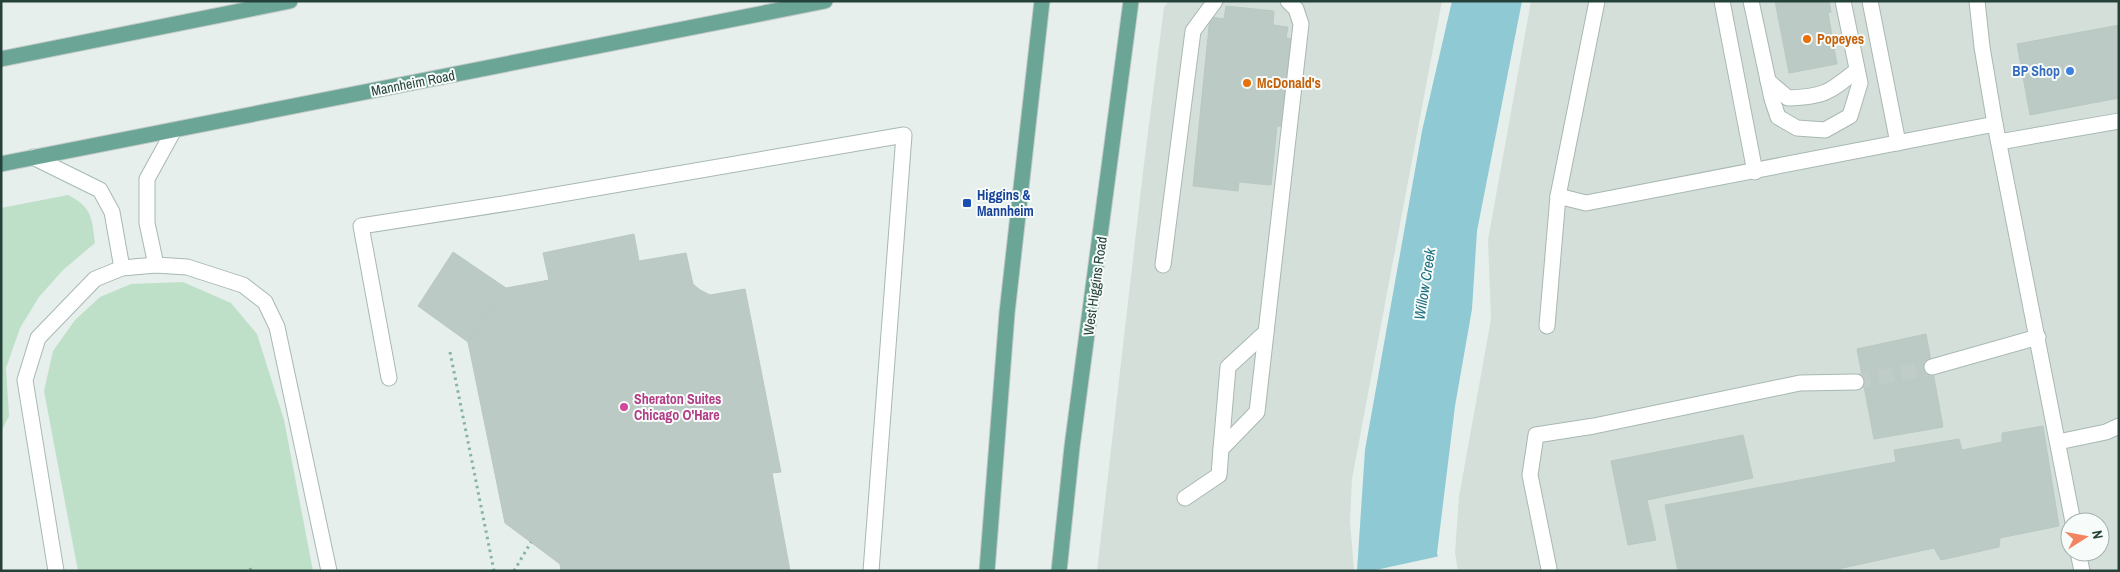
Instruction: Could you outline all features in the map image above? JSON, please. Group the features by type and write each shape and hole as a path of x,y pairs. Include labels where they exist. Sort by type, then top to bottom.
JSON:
{"main road":[{"path":"1,59 290,1"},
{"name":"Mannheim Road","path":"1,164 825,1"},
{"path":"987,571 1007,313 1042,1"},
{"name":"West Higgins Road","path":"1059,571 1072,447 1131,1"}],"lane":[{"path":"1162,265 1193,31 1215,1"},
{"path":"1221,449 1257,412 1302,24 1296,9 1288,1"},
{"path":"1547,326 1558,196 1597,1"},
{"path":"1722,1 1755,172"},
{"path":"1751,1 1768,81 1778,117 1797,128 1825,130 1850,116 1860,83 1843,1"},
{"path":"1870,1 1898,143"},
{"path":"1977,1 1982,47 1995,124 2038,337 2070,512"},
{"path":"1768,81 1788,98 1812,97 1832,91 1858,70"},
{"path":"1999,142 2119,121"},
{"path":"1558,196 1586,203 1755,172 1995,124"},
{"path":"156,265 147,223 147,179 174,130"},
{"path":"389,378 361,226 515,202 904,135 871,571"},
{"path":"33,157 100,190 112,212 122,268"},
{"path":"56,571 25,380 38,338 95,280 122,268 156,265 187,267 242,285 265,302 277,327 329,571"},
{"path":"1185,498 1219,475 1228,367 1266,332"},
{"path":"1932,367 2038,337"},
{"path":"1548,570 1530,475 1536,435 1594,426 1800,383 1856,382"},
{"path":"2058,442 2106,432 2119,426"}],"path":[{"path":"450,352 494,571"},
{"path":"514,571 531,542"}],"shaded area":[{"path":"1169,1 1442,1 1352,479 1350,521 1354,571 1097,571 1143,172 1164,7"},
{"path":"1531,1 2119,1 2119,571 1458,571 1455,553 1459,497 1491,319 1488,240"}],"green space":[{"path":"68,195 82,204 89,214 95,243 63,270 39,297 20,328 6,368 9,416 1,432 1,208"},
{"path":"183,282 231,303 257,334 284,420 313,571 78,571 44,391 53,351 75,320 100,297 131,284"}],"water":[{"name":"Willow Creek","path":"1452,1 1522,1 1477,231 1472,309 1455,406 1437,553 1441,571 1357,571 1365,450 1422,131"}],"pier":[{"path":"1440,556 1443,571 1371,571"}],"building":[{"name":"Popeyes","path":"1775,1 1829,1 1831,12 1828,13 1837,64 1789,73"},
{"name":"McDonald's","path":"1226,6 1274,11 1273,25 1288,27 1286,38 1295,39 1287,127 1277,126 1271,185 1239,182 1238,191 1193,186 1210,17 1224,19"},
{"name":"BP Shop","path":"2119,25 2119,98 2030,115 2017,44"},
{"name":"Sheraton Suites Chicago O'Hare","path":"634,234 639,261 686,253 693,284 700,290 710,295 745,289 781,472 772,473 790,571 561,571 560,564 505,523 468,342 506,288 549,280 543,253"},
{"path":"453,252 506,288 468,342 418,306"},
{"path":"1926,334 1943,427 1874,439 1857,349"},
{"path":"2043,426 2059,526 2000,538 1999,547 1941,560 1934,548 1829,571 1678,571 1665,505 1896,462 1894,450 1959,439 1962,450 2002,442 2002,433"},
{"path":"1743,435 1753,478 1647,500 1656,540 1628,545 1611,461"}],"tunnel":[{"path":"1856,382 1932,367"}],"place":[{"name":"Popeyes","path":"1807,39"},
{"name":"BP Shop","path":"2070,71"},
{"name":"McDonald's","path":"1247,83"},
{"name":"Higgins & Mannheim","path":"967,203"},
{"name":"Sheraton Suites Chicago O'Hare","path":"624,407"}]}
